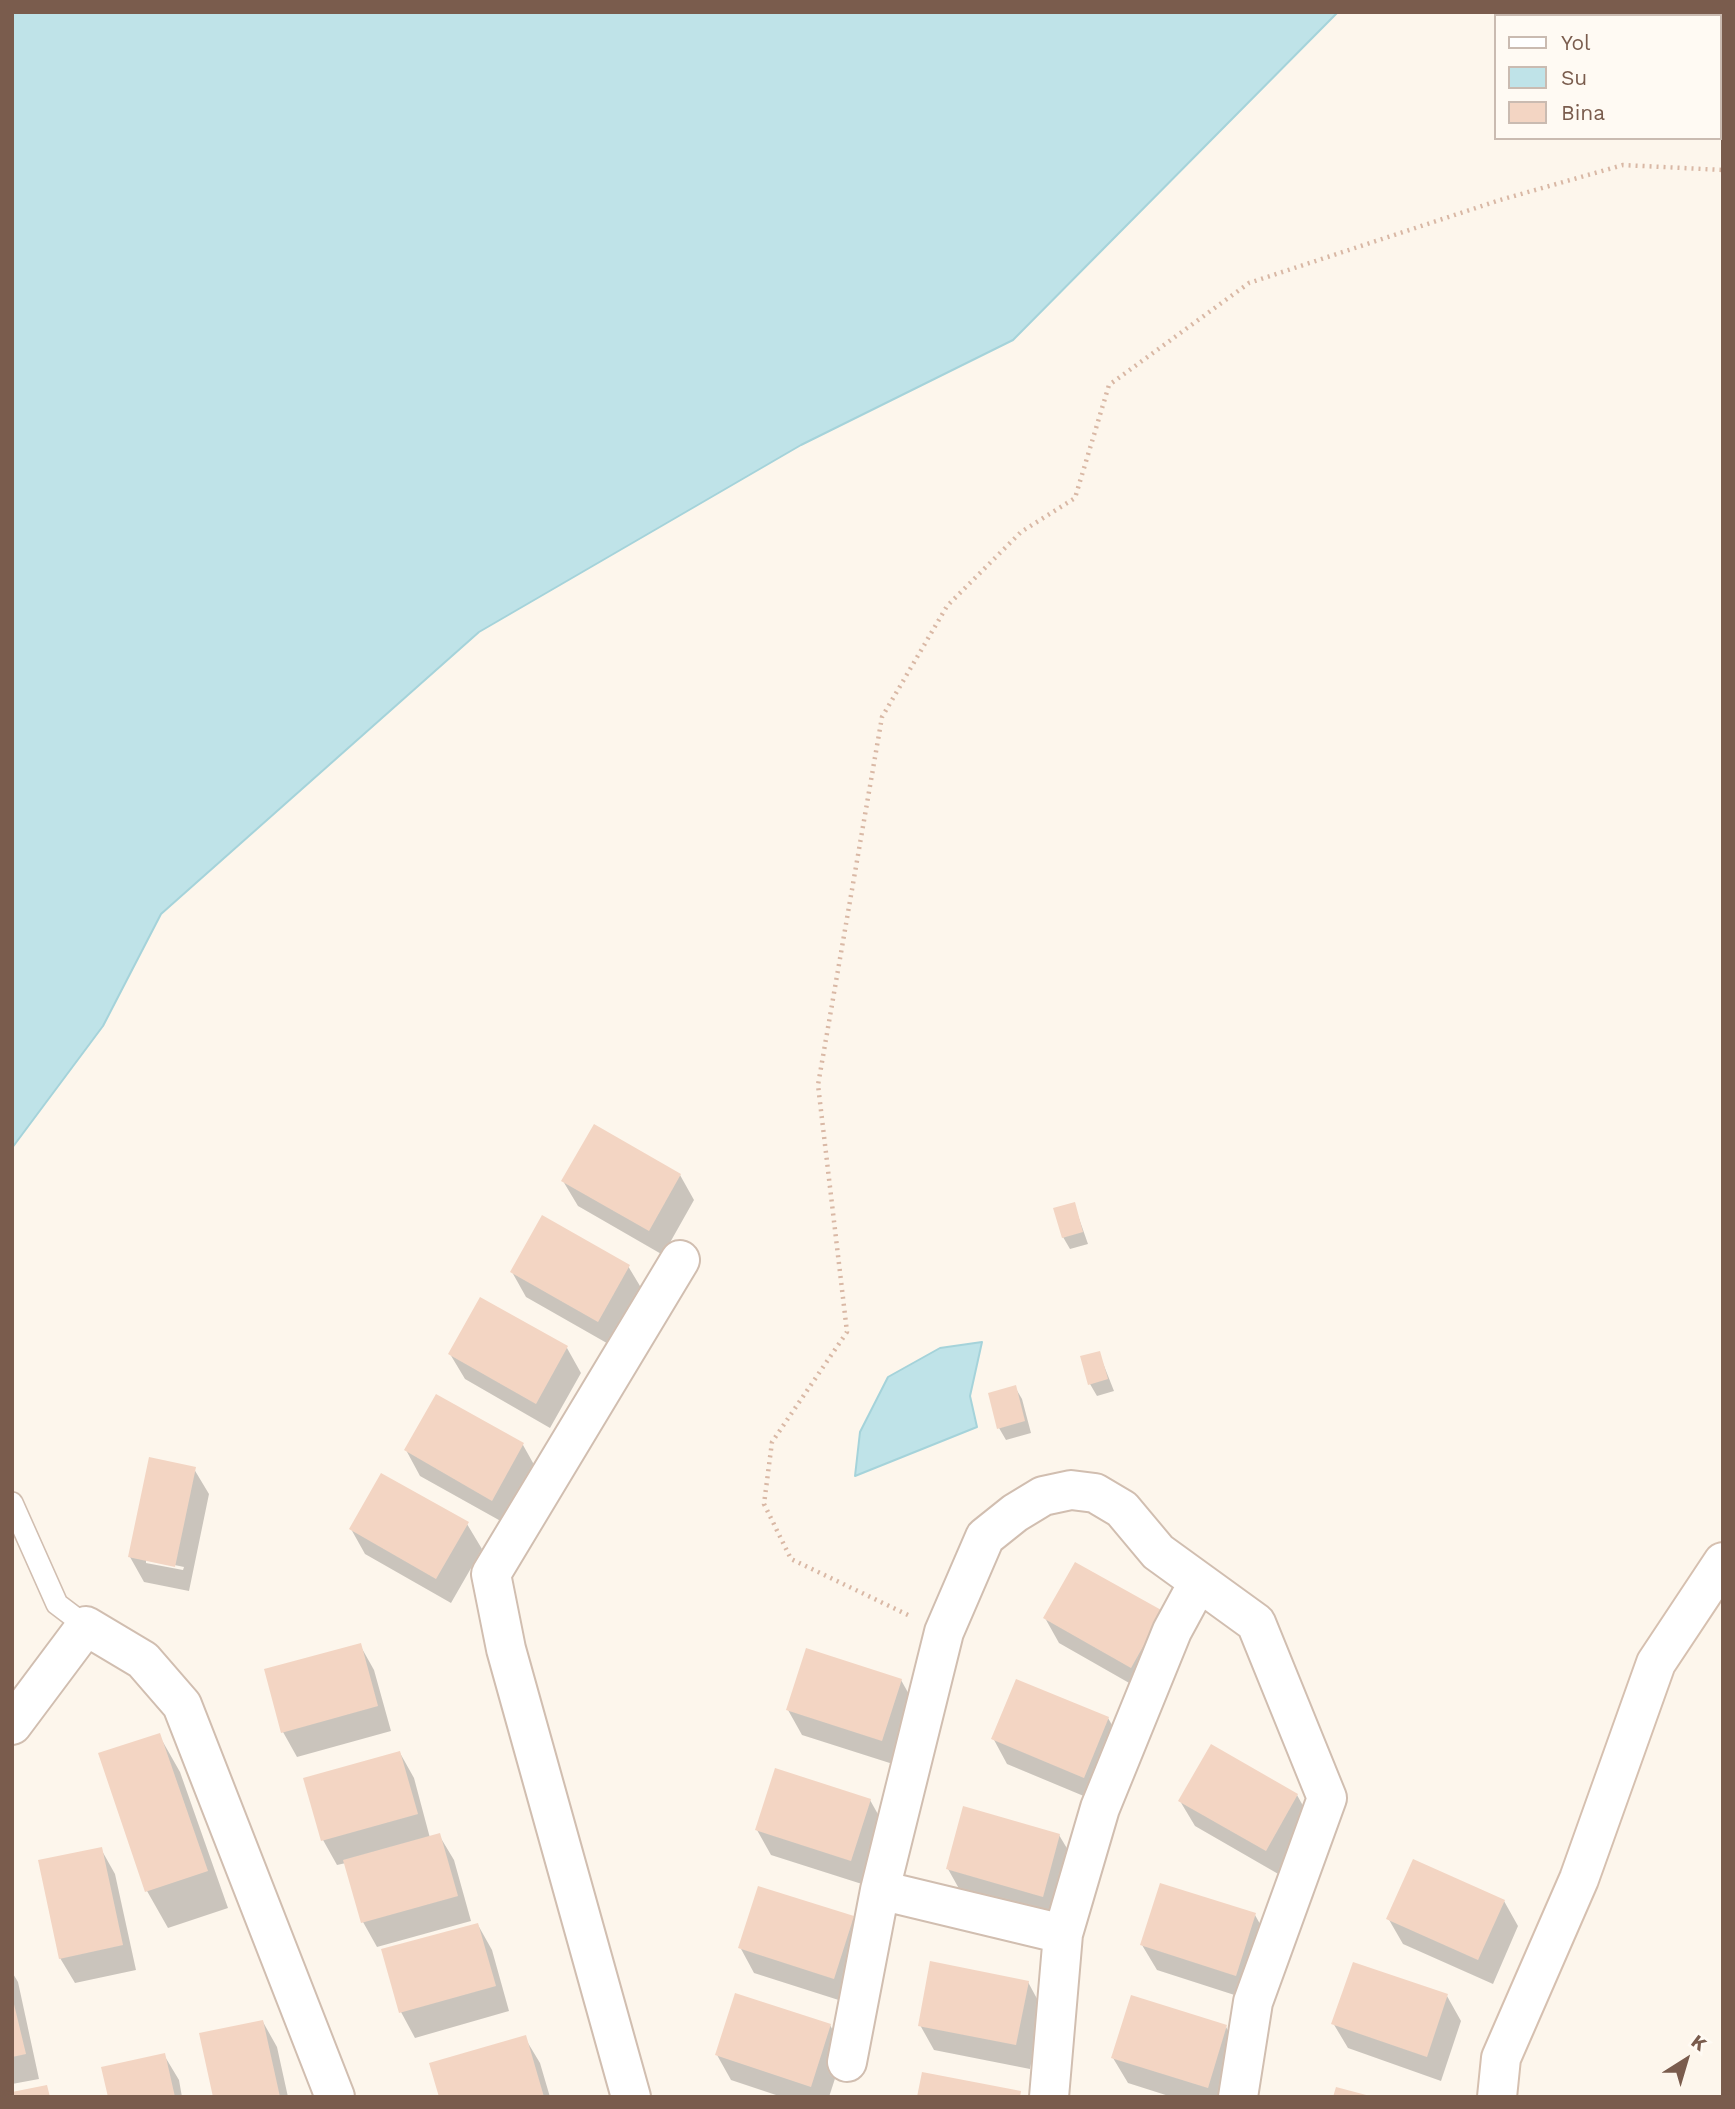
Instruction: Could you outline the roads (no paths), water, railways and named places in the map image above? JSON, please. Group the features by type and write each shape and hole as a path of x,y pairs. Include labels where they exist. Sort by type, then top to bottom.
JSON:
{"street":[{"path":"631,2097 506,1649 491,1574 680,1260"},
{"path":"847,2062 880,1890 944,1632 985,1537 1015,1513 1043,1496 1071,1490 1095,1493 1122,1509 1158,1552 1256,1623 1327,1798 1253,2002 1238,2097"},
{"path":"1497,2097 1501,2058 1579,1879 1656,1662 1723,1562"},
{"path":"1049,2097 1063,1934 1100,1808 1172,1631 1198,1583"},
{"path":"12,1725 86,1626 143,1660 182,1704 335,2097"},
{"path":"880,1890 1063,1934"}],"lane":[{"path":"12,1503 57,1604 86,1626"}],"water":[{"path":"12,12 1338,12 1013,340 801,445 479,632 161,914 103,1026 12,1148"},
{"path":"982,1342 970,1396 977,1427 855,1476 860,1432 888,1377 940,1348"}]}
